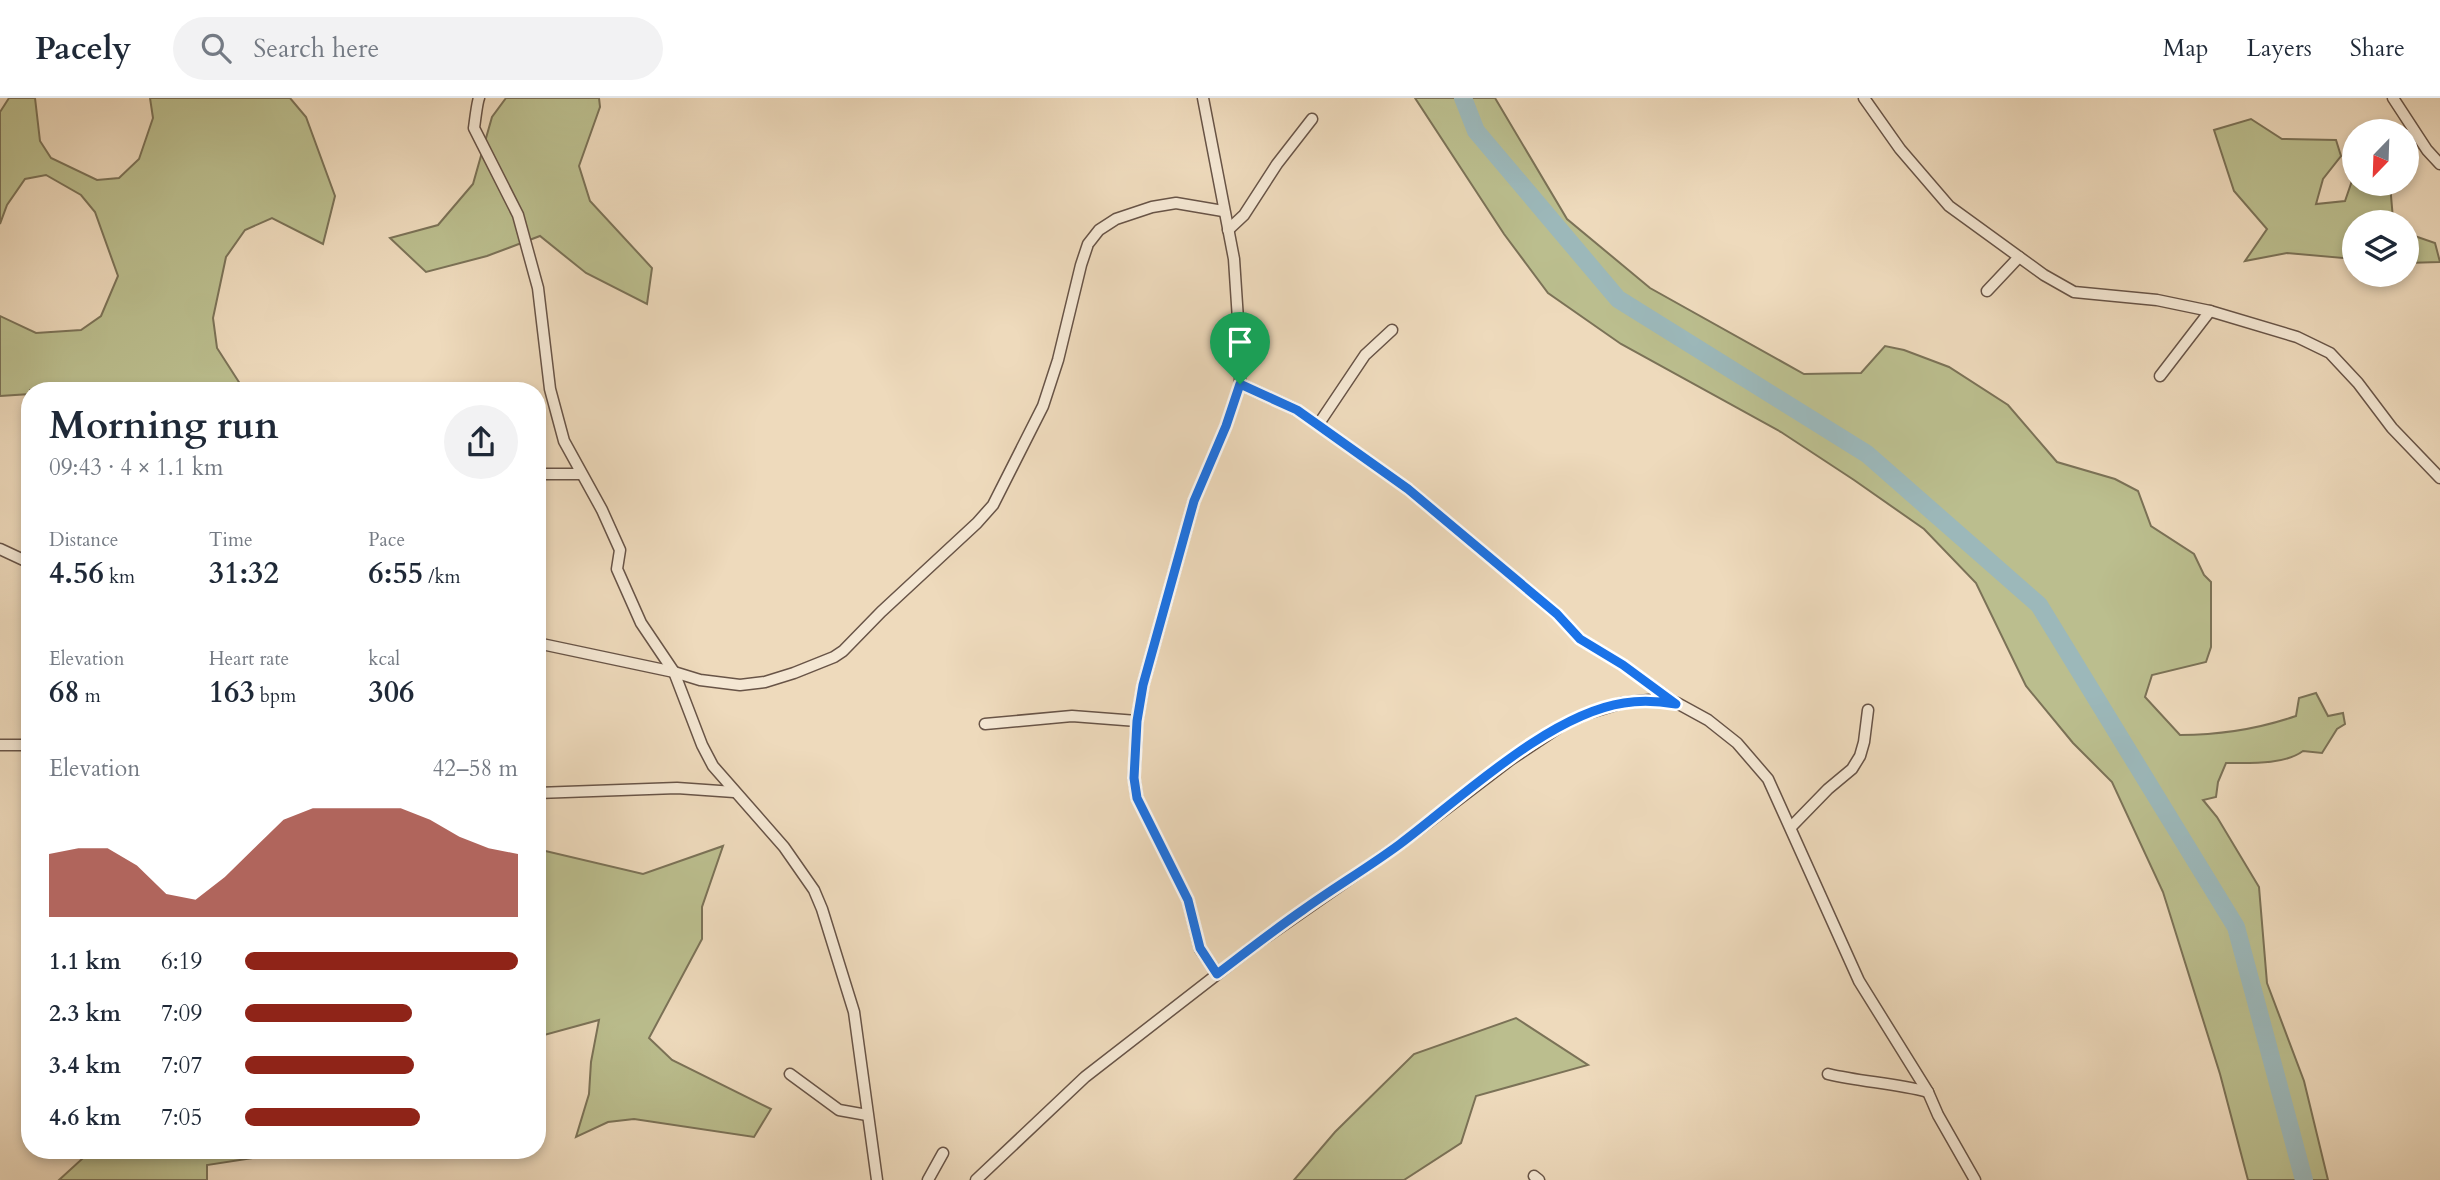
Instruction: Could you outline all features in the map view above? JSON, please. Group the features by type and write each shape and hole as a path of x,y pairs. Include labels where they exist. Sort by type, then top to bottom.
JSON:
{"street":[{"path":"479,98 476,103 478,112 474,128 518,215 538,288 551,396 564,441 602,510 620,550 617,569 640,623 674,672 702,745 713,766 785,846 814,890 822,909 854,1012 877,1180"},
{"path":"1203,98 1234,260 1240,384 1226,426 1194,501 1143,685 1137,721 1134,787 1188,900 1200,948 1217,974"},
{"path":"1864,98 1900,149 1949,206 2044,275 2074,292 2157,300 2210,311 2297,337 2330,353 2358,383 2392,428 2440,478"},
{"path":"2393,98 2427,150 2440,164"},
{"path":"1228,230 1244,215 1277,164 1312,119"},
{"path":"546,645 700,680 752,684 804,670 843,651 993,505 1043,406 1058,360 1081,265 1088,244 1099,230 1116,219 1152,207 1176,203 1223,211"},
{"path":"1987,291 2019,257"},
{"path":"2160,376 2210,311"},
{"path":"1318,425 1365,355 1392,330"},
{"path":"1240,384 1297,410 1408,489 1557,614 1580,639 1623,665 1676,704 1708,720 1744,751 1768,779 1859,981 1928,1092 1975,1180"},
{"path":"546,474 580,474"},
{"path":"0,549 21,559"},
{"path":"976,1180 1085,1077 1217,974 1304,909 1400,844 1499,767 1561,726 1604,708 1649,700 1676,704"},
{"path":"1791,827 1852,769 1860,756 1868,710"},
{"path":"985,724 1072,716 1137,721"},
{"path":"0,745 21,744"},
{"path":"546,793 677,788 734,792"},
{"path":"790,1074 839,1110 867,1115"},
{"path":"1828,1074 1862,1082 1899,1084 1928,1092"},
{"path":"928,1180 943,1153"}],"green space":[{"path":"9,98 35,98 40,141 51,158 97,180 119,178 139,159 153,118 150,98 290,98 306,117 335,196 323,244 272,218 245,230 226,257 213,318 217,348 239,382 21,382 21,395 0,396 0,316 36,333 81,330 101,316 118,276 95,212 81,195 46,175 25,179 7,205 0,224 0,112"},
{"path":"506,98 599,98 600,107 579,166 590,201 652,268 647,304 586,273 540,236 487,256 426,272 390,238 438,225 473,184 492,117"},
{"path":"1415,98 1495,98 1567,219 1650,288 1804,374 1861,373 1885,346 1904,350 1949,367 2008,405 2057,462 2115,479 2138,491 2151,526 2194,554 2204,575 2211,582 2211,647 2206,662 2152,675 2145,697 2180,735 2210,734 2282,721 2296,716 2299,698 2316,693 2328,716 2343,713 2345,724 2337,729 2322,753 2303,751 2277,761 2226,763 2218,782 2216,797 2203,800 2217,817 2259,887 2267,983 2304,1081 2328,1180 2248,1180 2220,1074 2163,892 2112,782 2073,743 2026,686 1976,583 1924,529 1854,480 1781,432 1621,344 1548,293 1504,234"},
{"path":"2251,119 2282,139 2336,140 2341,156 2323,179 2316,204 2345,201 2347,196 2391,196 2392,210 2342,210 2342,258 2287,253 2245,261 2267,229 2234,191 2214,130"},
{"path":"2419,237 2435,243 2440,262 2419,263"},
{"path":"723,846 702,907 702,939 649,1038 672,1060 771,1109 754,1137 634,1119 608,1122 576,1137 589,1094 591,1062 599,1020 546,1035 546,851 643,874"},
{"path":"1516,1018 1588,1065 1476,1096 1461,1143 1404,1180 1294,1180 1335,1132 1414,1054"},
{"path":"82,1159 246,1159 207,1165 207,1180 59,1180"}],"waterway":[{"path":"1463,98 1476,131 1618,299 1867,454 2039,605 2236,927 2304,1180"}],"route":[{"path":"1240,384 1297,410 1408,489 1557,614 1580,639 1623,665 1676,704 1649,700 1622,703 1561,726 1455,799 1400,844 1304,909 1217,974 1200,948 1188,900 1137,798 1134,778 1137,721 1143,685 1194,501 1226,426 1240,384"}]}
